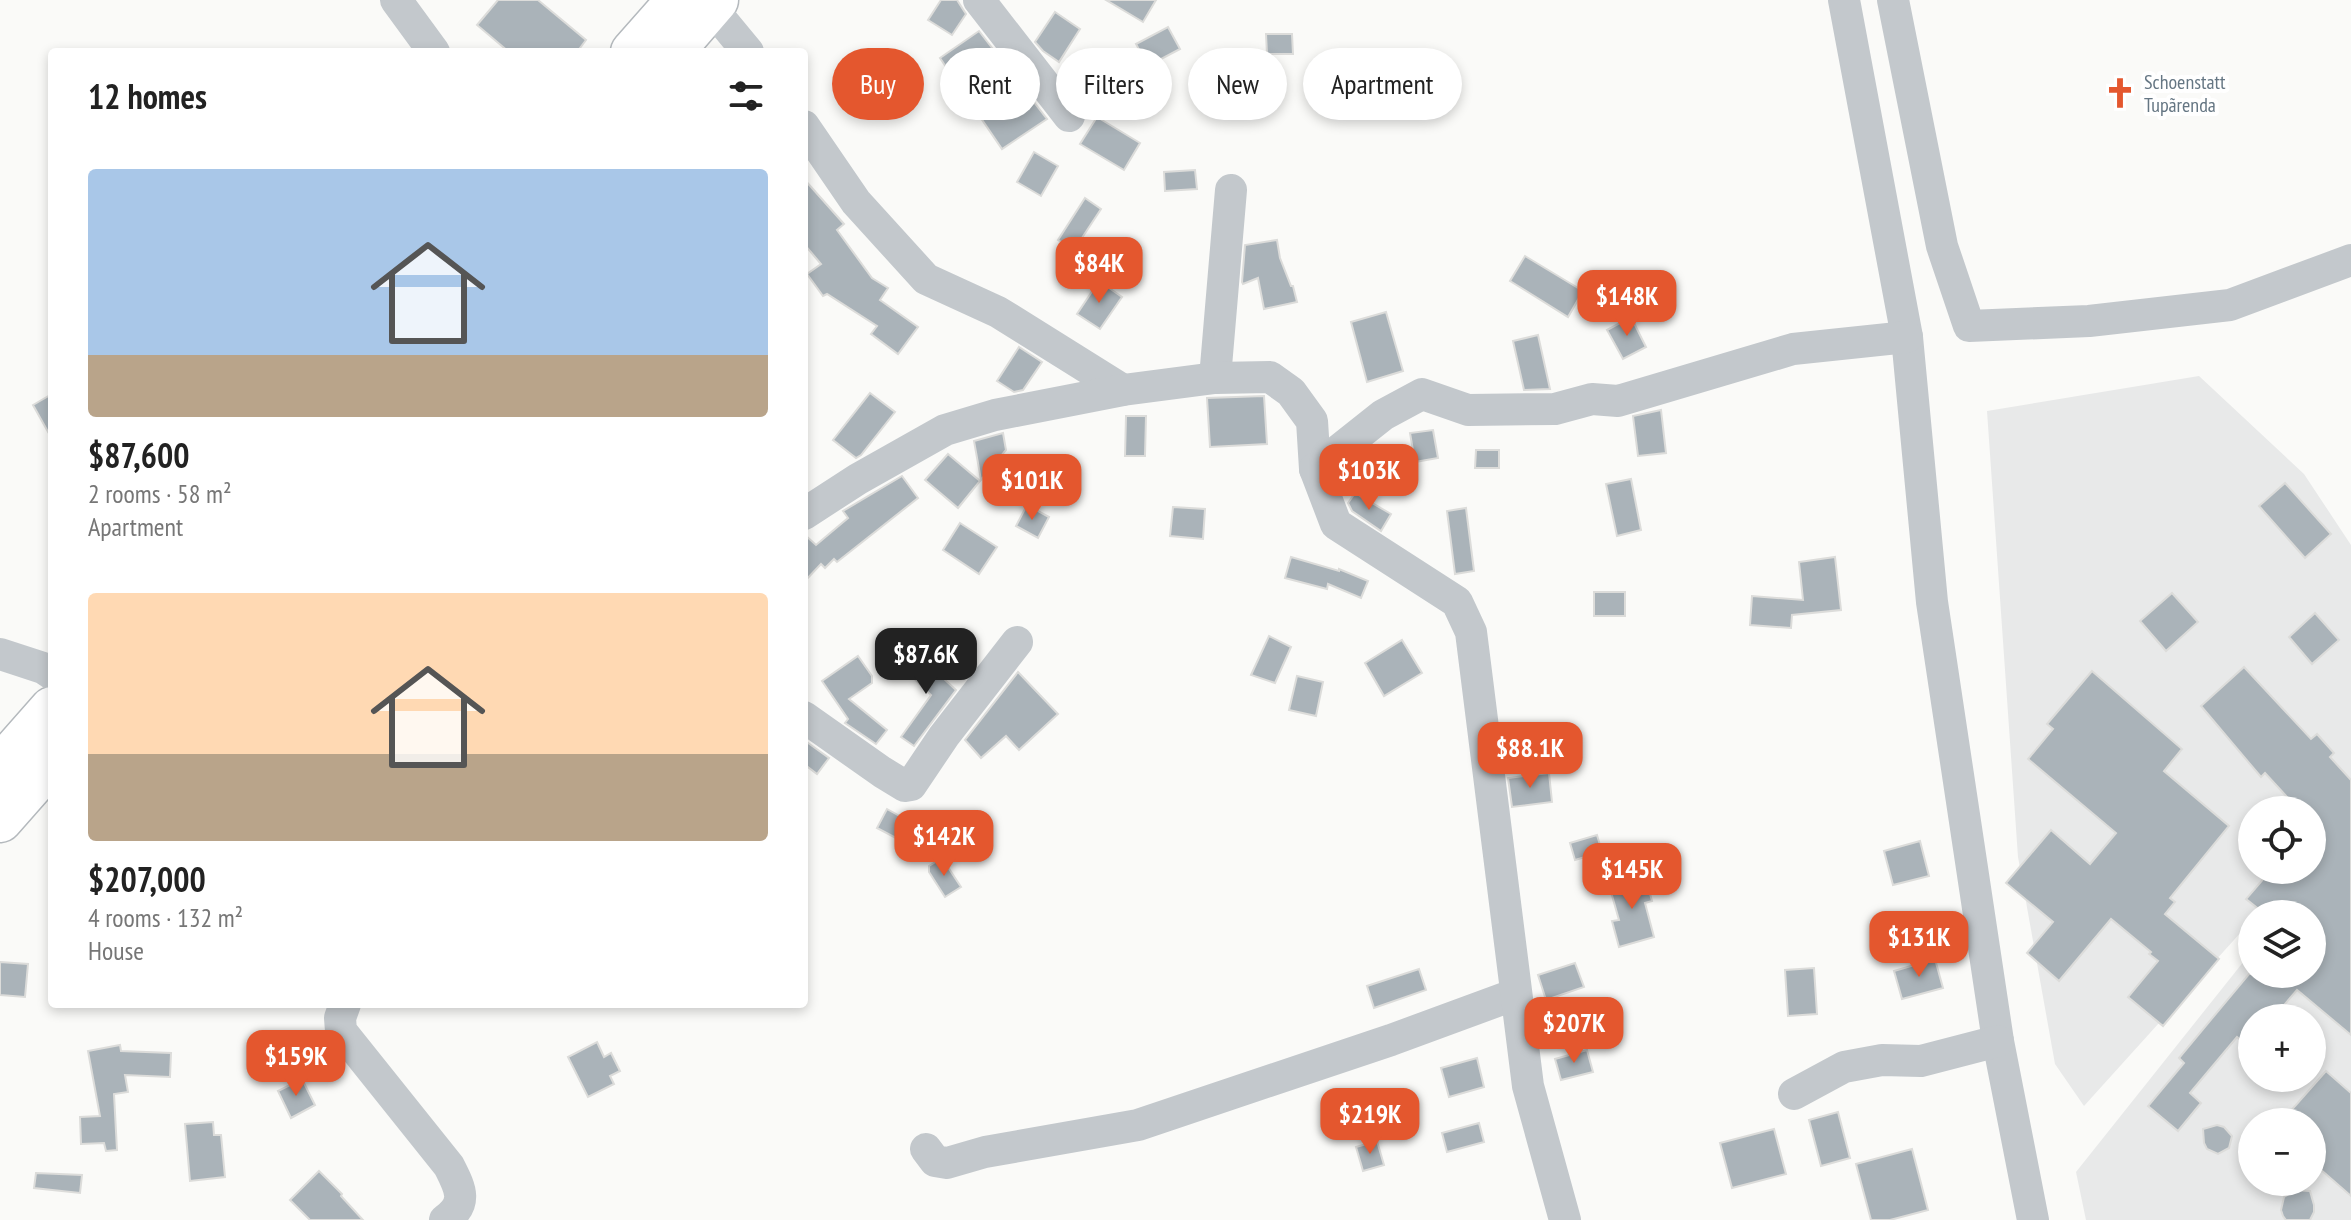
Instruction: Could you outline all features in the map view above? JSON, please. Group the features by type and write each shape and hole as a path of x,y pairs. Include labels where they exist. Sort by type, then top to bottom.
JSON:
{"highway":[{"path":"639,48 702,2"},
{"path":"673,48 702,2"},
{"path":"0,768 48,714"},
{"path":"0,820 48,766"}],"street":[{"path":"396,0 431,48"},
{"path":"979,0 1056,99"},
{"path":"1844,0 1907,337 1932,602 1998,1041 2033,1220"},
{"path":"1893,0 1942,246 1969,326 2089,321 2230,305 2351,260"},
{"path":"702,2 744,48"},
{"path":"808,132 856,202 926,279 998,312 1123,390"},
{"path":"1215,378 1231,190"},
{"path":"1315,469 1383,415 1422,394 1468,410 1555,409 1592,399 1618,401 1793,349 1907,337"},
{"path":"808,511 945,430 995,415 1123,390 1215,378 1270,377 1291,392 1312,421 1315,469 1336,524 1457,602 1471,632 1528,1086 1565,1220"},
{"path":"808,720 882,772 905,786 911,785 944,736 1017,642"},
{"path":"0,654 34,664 48,672"},
{"path":"926,1149 935,1161 947,1163 985,1152 1138,1125 1391,1040 1516,994"},
{"path":"344,1008 340,1018 341,1031 449,1166 459,1185 461,1198 457,1210 445,1220"},
{"path":"1794,1094 1844,1067 1882,1060 1921,1061 1998,1041"}],"shaded area":[{"path":"2199,376 2304,474 2351,545 2351,811 2326,811 2326,796 2238,796 2238,884 2285,884 2271,900 2238,900 2238,936 2084,1106 2055,1064 2018,857 1987,411"},
{"path":"2351,826 2351,1220 2086,1220 2076,1172 2238,969 2238,988 2326,988 2326,900 2318,900"}],"building":[{"path":"498,0 538,0 586,40 580,48 504,48 477,25"},
{"path":"941,0 957,0 966,14 952,35 928,20"},
{"path":"1106,0 1156,0 1143,22"},
{"path":"1055,12 1080,29 1068,48 1056,48 1056,60 1035,42"},
{"path":"1168,27 1180,49 1172,53 1172,48 1138,48 1136,44"},
{"path":"979,31 992,48 954,48"},
{"path":"1266,34 1292,34 1293,54 1287,54 1287,48 1267,48"},
{"path":"1040,110 1047,119 1002,149 982,120 1040,120"},
{"path":"1095,120 1102,120 1140,143 1124,170 1080,144"},
{"path":"1034,152 1058,166 1041,196 1017,182"},
{"path":"1195,170 1197,189 1165,191 1164,172"},
{"path":"808,184 844,224 837,230 872,278 888,288 880,300 918,327 898,354 871,334 877,326 827,294 823,296 808,275 821,264 808,249"},
{"path":"1085,198 1101,209 1074,250 1058,240"},
{"path":"1277,240 1280,258 1297,302 1264,309 1258,278 1242,282 1245,245"},
{"path":"1525,256 1583,291 1568,317 1510,281"},
{"path":"1099,281 1122,297 1100,329 1077,314"},
{"path":"1386,312 1403,371 1367,382 1351,322"},
{"path":"1631,317 1646,347 1623,359 1607,330"},
{"path":"1538,335 1550,389 1524,390 1513,341"},
{"path":"1019,347 1042,362 1023,390 1014,392 997,381"},
{"path":"870,393 895,412 856,458 833,440"},
{"path":"48,396 48,432 33,405"},
{"path":"1264,396 1267,444 1210,447 1207,398"},
{"path":"1661,410 1666,453 1638,456 1633,416"},
{"path":"1126,416 1146,416 1145,456 1125,456"},
{"path":"1433,430 1438,458 1415,462 1410,433"},
{"path":"1003,433 1006,450 981,480 974,441"},
{"path":"1476,450 1499,450 1499,468 1475,468"},
{"path":"948,454 980,481 958,508 925,480"},
{"path":"1012,469 1015,487 997,490 995,472"},
{"path":"902,476 918,498 837,562 834,559 825,568 821,564 808,578 808,538 816,545 848,518 843,511"},
{"path":"1631,479 1641,530 1617,536 1606,484"},
{"path":"2285,483 2331,534 2305,558 2259,506"},
{"path":"1355,493 1391,514 1381,531 1352,511 1348,503"},
{"path":"1027,505 1049,517 1038,538 1016,526"},
{"path":"1173,507 1205,509 1203,539 1170,536"},
{"path":"1466,508 1474,571 1455,574 1447,511"},
{"path":"960,523 997,547 979,574 943,550"},
{"path":"1291,557 1339,569 1368,581 1361,598 1328,584 1327,589 1285,578"},
{"path":"1835,557 1841,610 1792,615 1791,628 1750,625 1752,596 1803,600 1799,562"},
{"path":"1594,592 1625,592 1625,616 1594,616"},
{"path":"2172,593 2198,622 2166,651 2140,621"},
{"path":"2315,613 2339,640 2312,664 2289,637"},
{"path":"1269,636 1291,647 1275,683 1251,675"},
{"path":"1402,640 1422,673 1384,696 1365,663"},
{"path":"914,651 956,690 914,746 901,737 931,695 900,665"},
{"path":"858,656 872,676 872,683 849,699 887,730 876,744 845,723 848,719 822,681"},
{"path":"2244,667 2311,739 2317,734 2334,753 2330,757 2351,780 2351,1035 2326,1014 2326,1004 2314,1004 2297,990 2285,1004 2238,1004 2238,1038 2190,1093 2201,1103 2178,1131 2148,1106 2184,1063 2179,1058 2238,987 2326,988 2326,900 2246,899 2259,884 2326,884 2326,796 2286,796 2265,773 2261,777 2201,706"},
{"path":"2092,671 2182,749 2164,771 2229,826 2170,898 2175,902 2165,914 2219,959 2163,1026 2128,997 2158,961 2149,954 2151,952 2111,919 2059,981 2027,953 2053,922 2006,883 2051,830 2090,864 2116,833 2028,759 2053,729 2047,724"},
{"path":"1018,672 1058,714 1019,750 1006,736 981,758 965,740"},
{"path":"1297,676 1323,682 1316,716 1289,710"},
{"path":"808,743 829,758 817,774 808,767"},
{"path":"1549,773 1552,802 1512,807 1508,778"},
{"path":"887,809 921,828 911,846 877,828"},
{"path":"1597,835 1602,852 1575,860 1570,843"},
{"path":"1920,841 1929,876 1893,885 1884,851"},
{"path":"942,858 961,887 945,897 929,872 929,866"},
{"path":"1645,875 1652,901 1645,903 1654,937 1619,947 1612,921 1619,920 1609,885"},
{"path":"1935,959 1943,988 1902,999 1894,971"},
{"path":"0,962 28,964 25,997 0,995"},
{"path":"1575,963 1584,987 1546,1000 1538,975"},
{"path":"1814,968 1817,1014 1788,1016 1785,970"},
{"path":"1419,969 1426,990 1374,1008 1367,986"},
{"path":"597,1042 604,1057 611,1053 620,1071 610,1076 614,1084 588,1097 568,1057"},
{"path":"120,1045 121,1051 171,1053 170,1077 125,1075 128,1092 114,1094 117,1150 106,1151 104,1143 81,1144 80,1117 100,1116 88,1051"},
{"path":"1587,1050 1593,1072 1561,1080 1555,1059"},
{"path":"1477,1058 1484,1087 1449,1097 1441,1068"},
{"path":"2326,1071 2351,1093 2351,1196 2326,1174 2326,1108 2293,1108 2307,1092 2326,1092"},
{"path":"302,1079 315,1105 291,1118 278,1091"},
{"path":"1838,1112 1850,1158 1821,1166 1809,1120"},
{"path":"213,1122 214,1135 221,1135 225,1177 190,1181 185,1124"},
{"path":"1479,1123 1484,1142 1447,1152 1442,1133"},
{"path":"2217,1125 2224,1127 2232,1136 2229,1148 2218,1154 2207,1149 2203,1129"},
{"path":"1774,1129 1786,1174 1732,1188 1720,1143"},
{"path":"1377,1141 1384,1165 1363,1171 1356,1147"},
{"path":"1912,1149 1928,1210 1890,1220 1871,1220 1856,1164"},
{"path":"319,1171 363,1220 310,1220 290,1200"},
{"path":"36,1173 82,1175 80,1193 34,1188"},
{"path":"2311,1196 2314,1212 2310,1220 2286,1220 2281,1210 2284,1197"}],"place":[{"name":"Schoenstatt Tupãrenda","path":"2120,93"}]}
